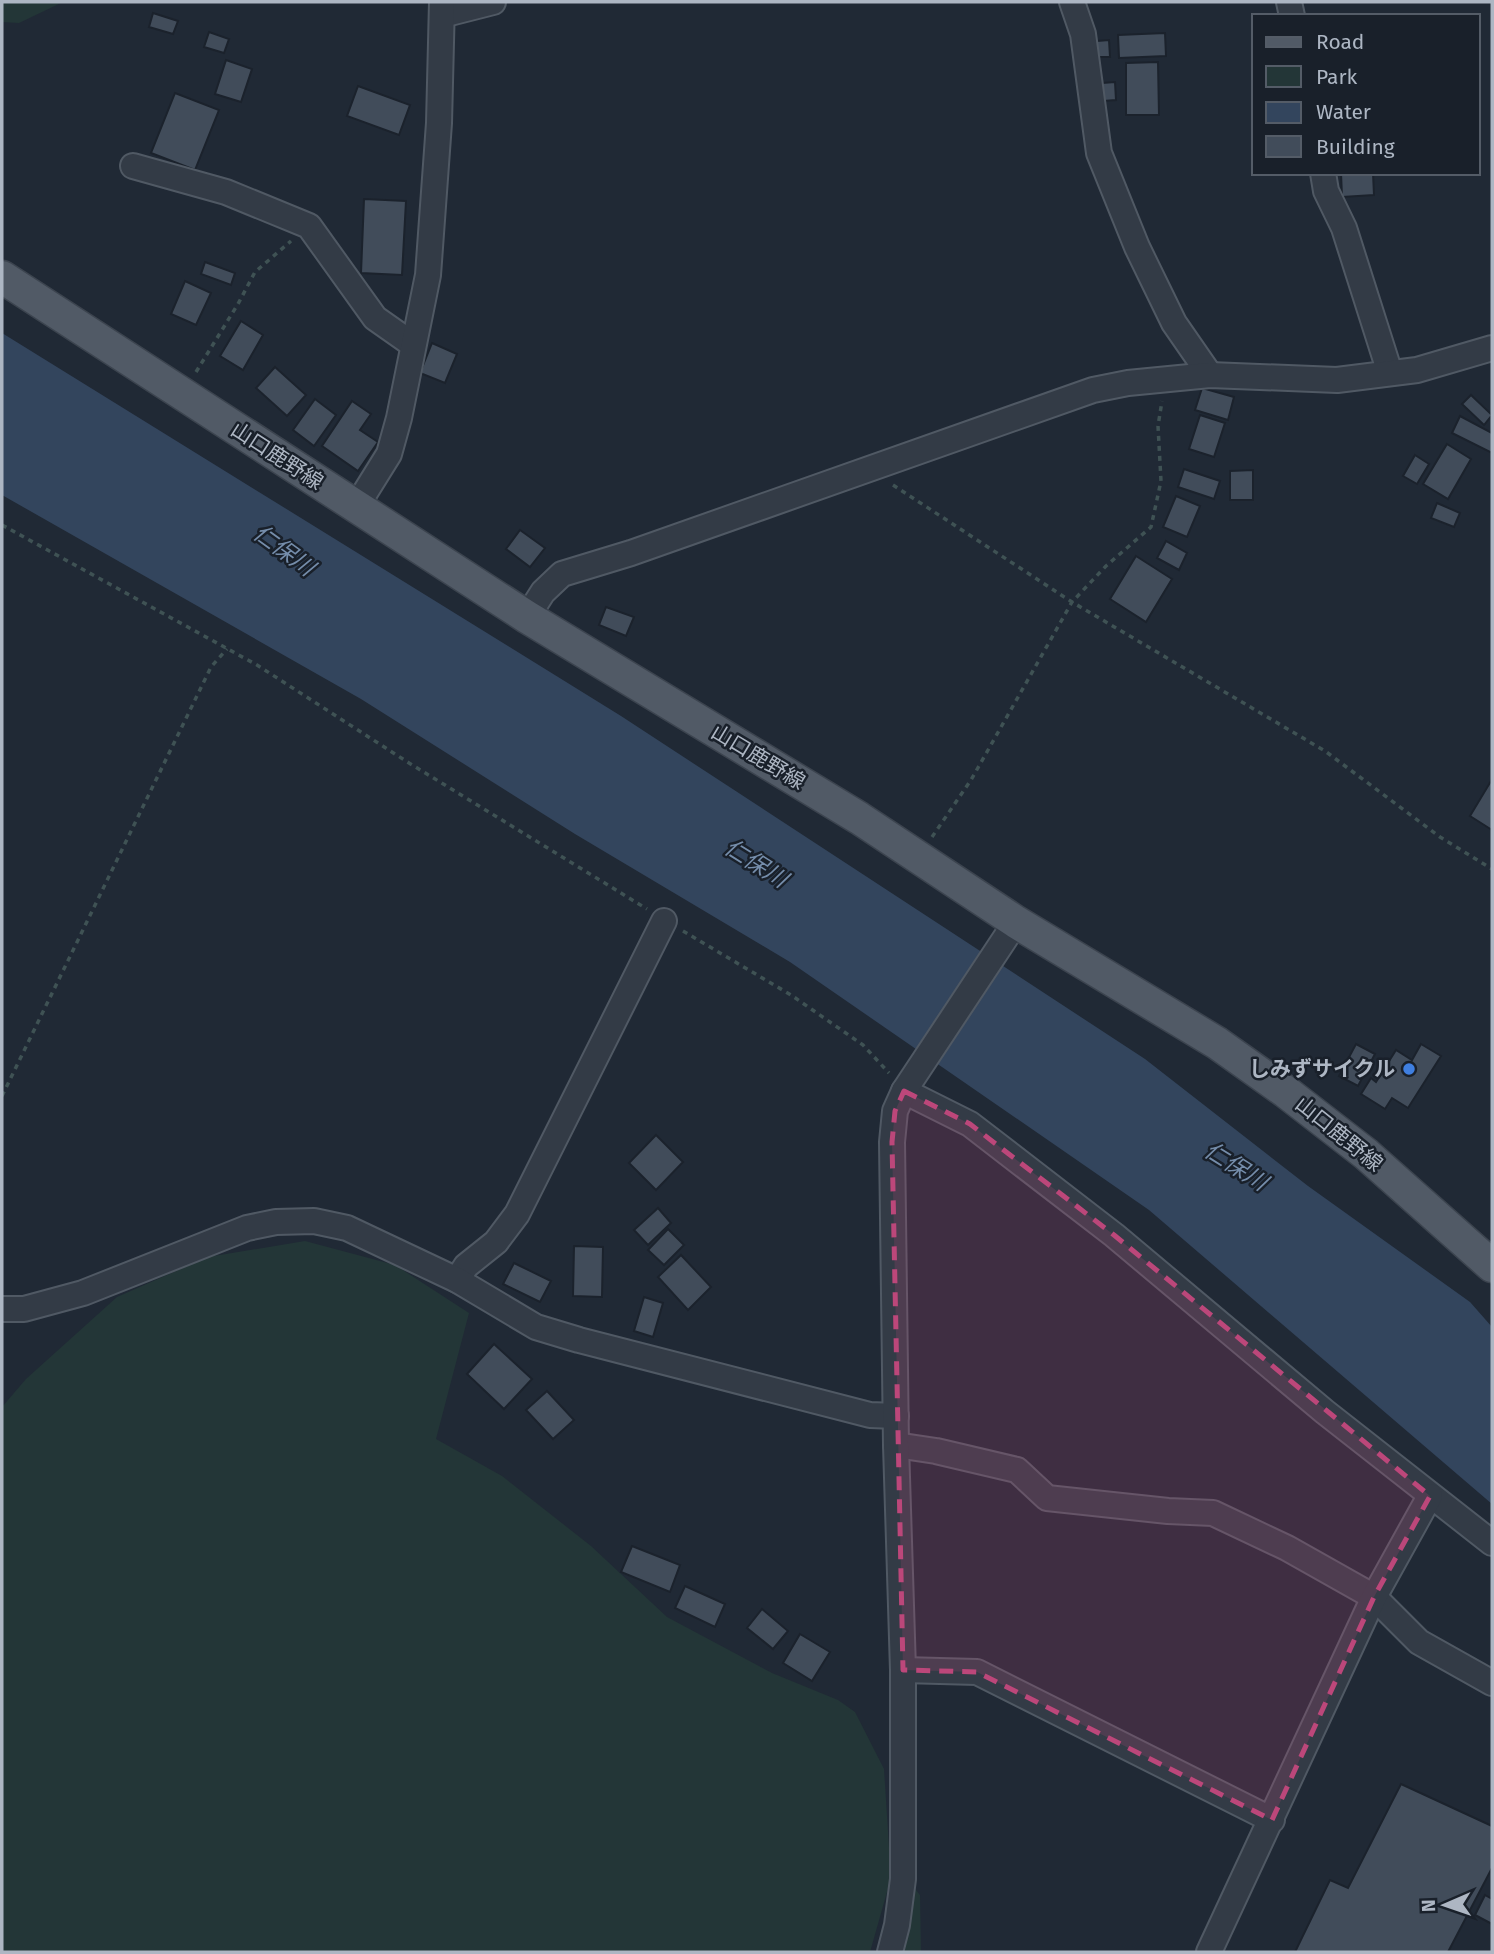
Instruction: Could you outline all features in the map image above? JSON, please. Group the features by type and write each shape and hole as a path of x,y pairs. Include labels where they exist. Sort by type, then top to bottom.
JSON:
{"main road":[{"name":"山口鹿野線","path":"2,277 527,617 918,857 1009,933 1217,1043 1366,1154 1492,1266"}],"street":[{"path":"356,507 388,454 399,418 428,275 439,123 442,8 493,2"},
{"path":"1072,2 1083,34 1100,153 1137,247 1168,312 1210,375"},
{"path":"133,166 226,192 309,226 375,318 412,344"},
{"path":"1323,175 1326,191 1345,228 1390,373"},
{"path":"527,617 542,592 562,574 881,467 1093,390 1165,378 1210,375 1337,380 1418,370 1492,348"},
{"path":"457,1280 466,1266 496,1242 517,1214 664,920"},
{"path":"890,1952 897,1925 903,1879 903,1670 896,1445 892,1142 895,1111 907,1087 1009,933"},
{"path":"907,1087 970,1124 1114,1235 1325,1412 1492,1543"},
{"path":"2,1309 24,1309 83,1293 247,1228 276,1222 314,1221 348,1228 457,1280 536,1327 870,1415 896,1416"},
{"path":"896,1445 936,1451 1017,1470 1047,1498 1213,1513 1287,1548 1374,1597 1419,1643 1492,1683"},
{"path":"1209,1952 1374,1597 1430,1496"},
{"path":"903,1670 977,1672 1272,1819"}],"path":[{"path":"182,394 256,272 309,226"},
{"path":"918,857 971,780 1072,601 1106,566 1151,527 1161,481 1158,426 1165,378"},
{"path":"881,467 885,480 1072,601 1325,751 1440,837 1492,869"},
{"path":"2,525 257,665 409,763 791,995 863,1045 907,1087"},
{"path":"2,1096 211,667 227,649"}],"highlighted area":[{"path":"904,1091 970,1124 1114,1235 1430,1496 1374,1597 1272,1820 977,1672 903,1670 892,1142 895,1111"}],"green space":[{"path":"2,2 63,2 19,23 2,22"},
{"path":"305,1241 395,1265 469,1313 436,1439 502,1476 591,1546 667,1617 772,1673 838,1700 855,1712 884,1769 891,1878 870,1952 2,1952 2,1407 26,1379 117,1297 208,1257"},
{"path":"911,1884 920,1895 921,1952 903,1952"}],"water":[{"name":"仁保川","path":"2,333 621,716 1145,1059 1308,1186 1470,1302 1492,1327 1492,1504 1149,1210 790,962 575,834 361,699 2,495"}],"building":[{"path":"153,13 178,21 173,34 149,27"},
{"path":"209,32 229,39 224,53 204,47"},
{"path":"1165,33 1166,56 1119,58 1118,35"},
{"path":"1109,40 1110,57 1097,57 1097,41"},
{"path":"226,60 252,69 241,102 215,94"},
{"path":"1158,62 1159,115 1126,115 1126,63"},
{"path":"1115,82 1116,100 1103,101 1102,83"},
{"path":"358,86 410,105 399,135 347,116"},
{"path":"175,93 219,110 195,170 151,153"},
{"path":"1341,175 1373,175 1374,195 1342,197"},
{"path":"364,199 406,201 402,275 361,273"},
{"path":"205,262 235,273 231,285 201,274"},
{"path":"185,281 211,293 196,325 171,314"},
{"path":"241,321 263,335 243,370 220,356"},
{"path":"432,343 457,354 445,383 420,373"},
{"path":"275,367 306,395 287,416 256,388"},
{"path":"1202,388 1234,397 1228,420 1195,410"},
{"path":"1471,395 1492,415 1484,425 1462,404"},
{"path":"315,399 336,415 314,446 293,430"},
{"path":"352,401 371,414 360,430 378,442 358,471 322,446"},
{"path":"1200,415 1225,423 1214,457 1189,449"},
{"path":"1460,416 1492,433 1492,453 1452,433"},
{"path":"1447,444 1471,459 1448,499 1423,484"},
{"path":"1415,455 1429,464 1417,484 1403,476"},
{"path":"1184,469 1220,481 1214,499 1178,487"},
{"path":"1253,470 1253,500 1230,500 1230,471"},
{"path":"1176,496 1200,506 1187,537 1163,527"},
{"path":"1437,503 1460,513 1454,527 1431,518"},
{"path":"520,530 545,548 530,567 506,549"},
{"path":"1166,541 1187,553 1179,570 1157,558"},
{"path":"1136,556 1172,579 1146,622 1110,599"},
{"path":"606,607 634,617 626,636 599,625"},
{"path":"1492,782 1492,830 1470,816"},
{"path":"1356,1044 1375,1054 1358,1086 1339,1076"},
{"name":"しみずサイクル","path":"1421,1044 1441,1056 1408,1108 1392,1098 1385,1109 1361,1094 1371,1078 1376,1082 1396,1050 1412,1060"},
{"path":"656,1135 683,1162 656,1190 629,1163"},
{"path":"658,1208 671,1223 648,1245 634,1230"},
{"path":"668,1229 684,1245 664,1265 648,1250"},
{"path":"574,1246 603,1247 602,1297 573,1296"},
{"path":"681,1255 711,1287 688,1310 658,1277"},
{"path":"514,1263 551,1281 540,1302 503,1284"},
{"path":"644,1297 663,1303 653,1337 634,1331"},
{"path":"494,1344 532,1379 504,1409 467,1374"},
{"path":"547,1391 574,1420 553,1439 526,1410"},
{"path":"632,1546 680,1565 670,1592 621,1572"},
{"path":"685,1586 725,1604 715,1627 675,1608"},
{"path":"762,1609 788,1631 773,1649 747,1628"},
{"path":"800,1634 830,1652 812,1681 783,1663"},
{"path":"1401,1784 1492,1826 1492,1868 1448,1952 1295,1952 1330,1880 1348,1888"},
{"path":"1485,1895 1492,1899 1492,1924 1475,1915"}],"place":[{"name":"しみずサイクル","path":"1409,1069"}]}
